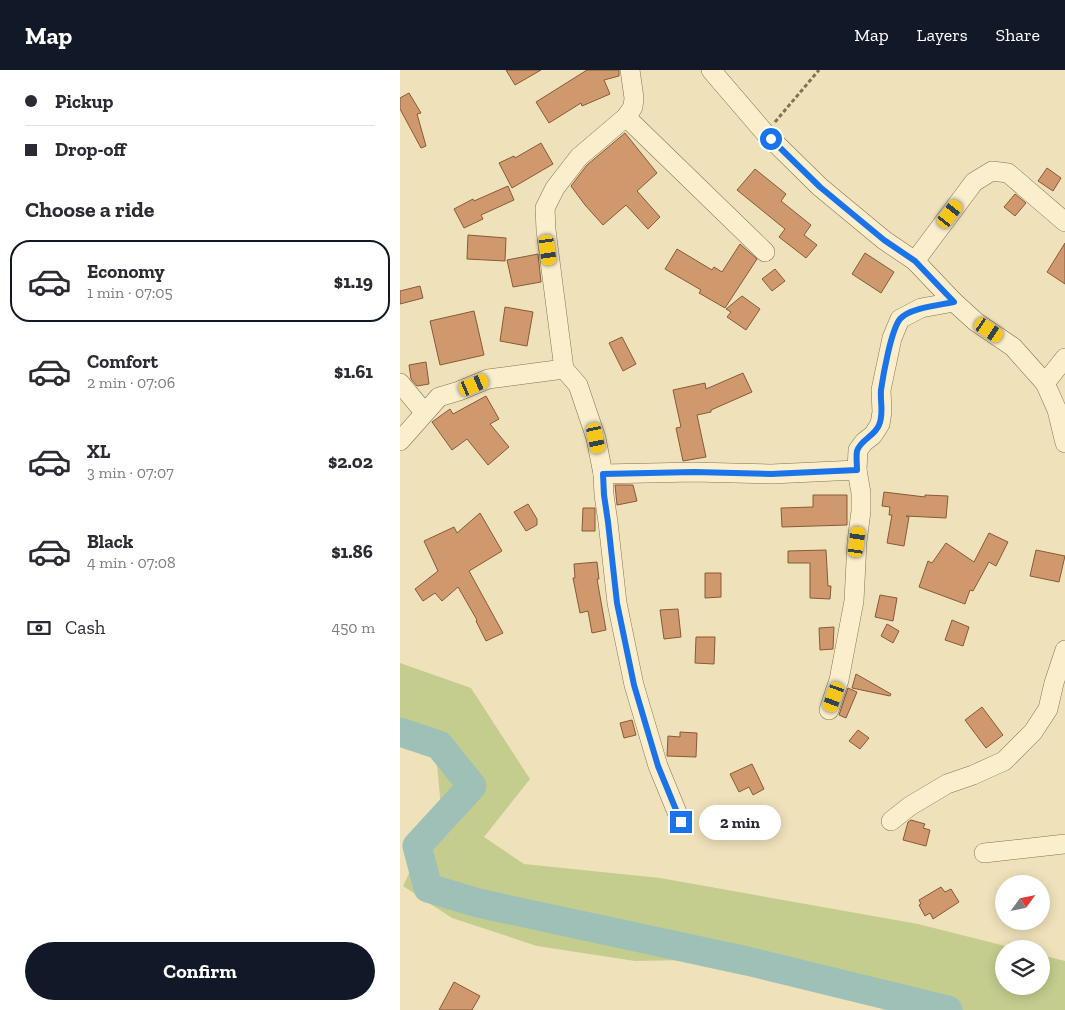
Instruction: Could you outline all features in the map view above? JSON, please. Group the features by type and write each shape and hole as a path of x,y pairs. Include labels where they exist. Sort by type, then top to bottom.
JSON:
{"street":[{"path":"630,70 634,98 633,107 626,117 579,157 555,188 545,208 546,230 564,368 578,386 596,438 603,474 617,603 634,685 658,766 681,822"},
{"path":"712,70 765,133 820,187 884,240 915,261 976,322 1013,347 1045,383 1057,410 1065,443"},
{"path":"626,117 764,252"},
{"path":"915,261 974,182 992,171 1008,174 1065,222"},
{"path":"829,710 840,680 854,601 857,542 861,511 861,492 857,470 858,450 873,435 880,424 882,412 881,390 892,338 900,319 921,308 954,302"},
{"path":"1045,383 1065,358"},
{"path":"400,442 424,412 439,397 488,379 564,368"},
{"path":"400,383 424,412"},
{"path":"603,474 694,472 771,474 857,470"},
{"path":"891,821 910,806 947,784 1004,762 1033,732 1048,709 1065,650"},
{"path":"984,853 1065,844"}],"path":[{"path":"765,133 819,70"}],"green space":[{"path":"400,663 471,688 530,779 484,837 524,864 660,878 918,924 995,943 995,995 1050,995 1050,957 1065,961 1065,1010 939,1010 927,1005 742,959 635,961 537,946 452,918 403,886 441,808 435,742 400,735"}],"building":[{"path":"506,70 541,70 515,85"},
{"path":"587,70 619,70 619,76 604,80 610,94 582,106 581,103 549,123 536,102"},
{"path":"409,93 421,113 417,114 426,146 421,148 400,109 400,98"},
{"path":"625,133 657,173 637,191 660,217 648,229 626,205 603,225 571,186 587,165"},
{"path":"541,143 553,164 512,188 499,163 514,156 515,158"},
{"path":"1047,168 1061,178 1053,191 1038,181"},
{"path":"755,169 786,194 781,201 811,225 804,235 817,245 806,258 779,237 785,229 737,190"},
{"path":"508,186 514,200 481,215 483,219 464,228 454,209 473,199 474,201"},
{"path":"1015,194 1026,203 1015,216 1004,207"},
{"path":"468,235 506,238 505,261 467,259"},
{"path":"1065,243 1065,284 1047,272"},
{"path":"740,244 757,259 725,308 699,293 701,290 665,269 677,249 712,270 714,267 722,272"},
{"path":"865,253 894,272 881,293 852,274"},
{"path":"538,254 541,282 513,287 507,260"},
{"path":"775,269 785,281 772,291 762,279"},
{"path":"420,286 423,298 400,304 400,291"},
{"path":"742,296 760,309 746,330 727,317 731,312 726,309"},
{"path":"505,307 533,312 527,346 500,341"},
{"path":"474,311 484,355 440,365 430,321"},
{"path":"622,337 636,364 623,371 609,343"},
{"path":"426,362 429,384 417,386 411,379 409,365"},
{"path":"743,373 752,392 711,410 711,412 697,415 706,457 683,461 676,428 681,427 673,390 705,383 706,389"},
{"path":"486,396 499,419 490,424 509,447 488,465 467,439 452,450 432,422 450,409 453,414"},
{"path":"615,485 633,485 637,501 617,505"},
{"path":"884,492 925,497 925,495 948,496 946,518 906,516 909,517 904,546 887,543 892,515 889,515 890,507 882,506"},
{"path":"813,495 847,495 847,525 782,527 781,508 813,507"},
{"path":"528,504 537,519 537,525 526,531 514,512"},
{"path":"583,508 595,508 595,531 582,531"},
{"path":"480,513 502,551 469,571 503,633 486,641 477,620 458,587 442,601 435,593 423,601 415,589 438,571 424,541 454,527 457,533"},
{"path":"989,533 1008,542 996,566 989,562 973,591 970,590 965,604 919,587 928,561 932,563 946,543 974,562"},
{"path":"826,550 828,586 831,586 830,599 810,598 810,563 788,563 788,551"},
{"path":"1036,550 1065,556 1059,582 1030,576"},
{"path":"597,562 599,579 597,579 606,630 592,633 588,611 580,613 573,578 575,578 574,564"},
{"path":"705,573 721,573 721,597 705,598"},
{"path":"880,595 897,598 893,621 875,617"},
{"path":"678,609 681,637 664,639 660,610"},
{"path":"952,620 969,627 963,646 945,640"},
{"path":"887,624 899,631 893,643 881,636"},
{"path":"834,627 833,649 820,650 819,628"},
{"path":"696,637 715,637 714,664 695,663"},
{"path":"856,674 891,694 890,696 852,688"},
{"path":"848,688 857,692 846,718 839,715"},
{"path":"982,707 1003,735 986,748 965,720"},
{"path":"632,720 636,735 624,738 620,723"},
{"path":"858,730 869,738 860,749 849,741"},
{"path":"680,732 697,733 696,757 667,756 668,736 680,737"},
{"path":"752,764 764,789 753,795 749,787 739,792 730,774"},
{"path":"911,820 925,824 923,828 930,830 926,846 903,840 908,822"},
{"path":"941,887 945,892 951,889 959,902 933,919 930,913 925,916 919,905 921,904 919,900"},
{"path":"454,982 480,996 472,1010 439,1010"}],"waterway":[{"path":"400,732 439,745 472,786 417,846 428,888 478,903 747,961 948,1010"}],"route":[{"path":"681,822 658,766 634,685 617,603 603,474 694,472 771,474 857,470 858,450 873,435 880,424 882,412 881,390 892,338 900,319 921,308 954,302 915,261 884,240 820,187 771,139"}]}
